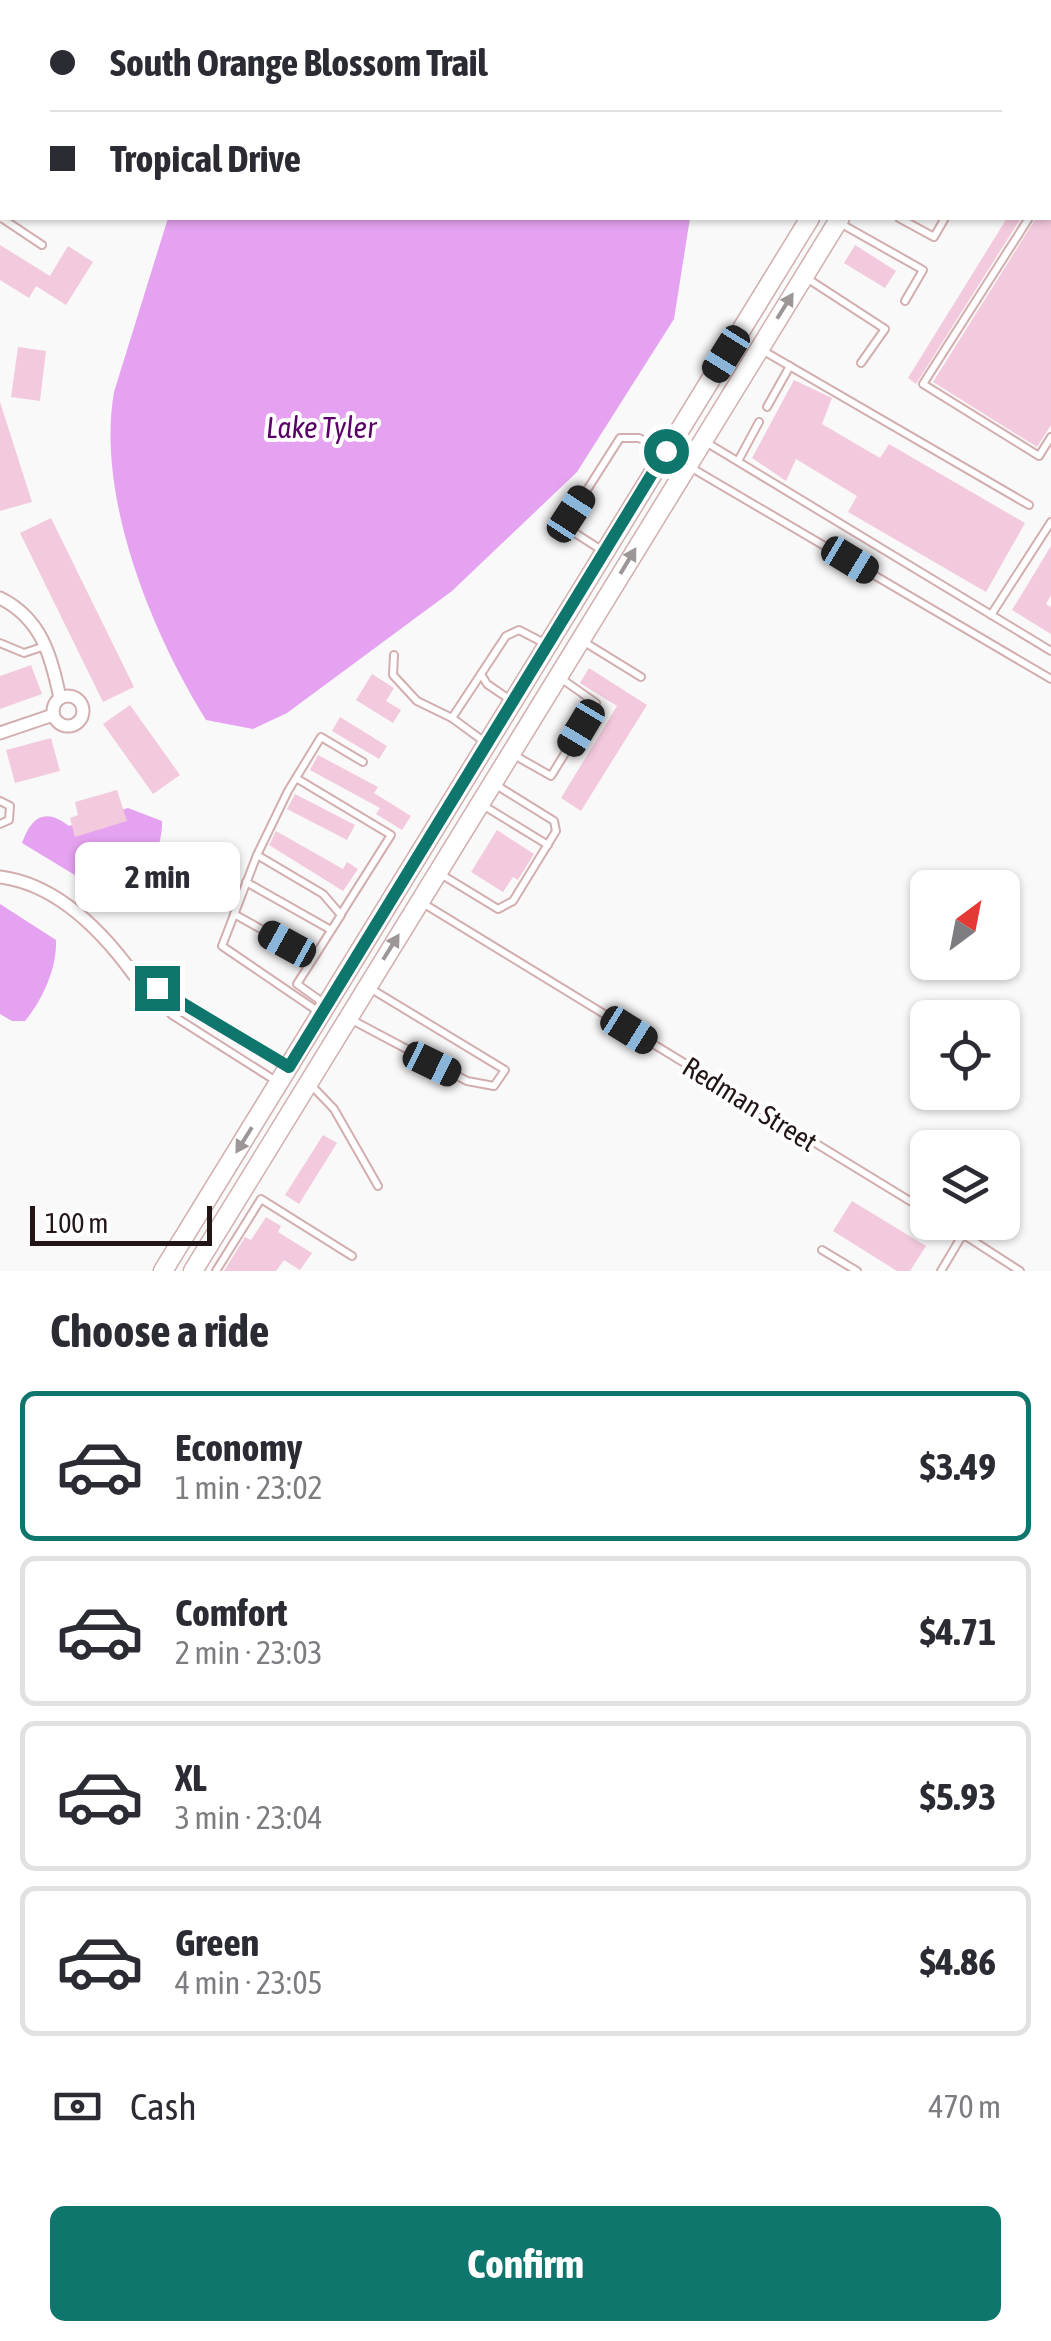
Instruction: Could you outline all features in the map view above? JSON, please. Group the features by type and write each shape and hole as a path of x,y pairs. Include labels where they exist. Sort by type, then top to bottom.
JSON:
{"main road":[{"path":"163,1271 809,220"},
{"path":"193,1271 838,220"},
{"path":"702,440 698,413 707,384"},
{"path":"660,508 671,477 672,462 666,451"},
{"path":"420,901 416,874 422,848"},
{"path":"284,1075 295,1094 285,1120"}],"street":[{"path":"0,598 29,618 47,645 60,698 53,714 0,734"},
{"path":"53,714 64,726 75,725 82,717 78,700 60,698"},
{"path":"0,876 18,879 55,897 107,938 134,975"}],"lane":[{"path":"4,220 42,245"},
{"path":"838,220 923,270 905,301"},
{"path":"903,220 934,238 944,220"},
{"path":"1028,220 923,384 1039,456 1051,437"},
{"path":"804,276 884,329 861,364"},
{"path":"759,348 1029,505"},
{"path":"767,407 790,366"},
{"path":"738,462 759,422"},
{"path":"604,552 564,526 620,438 639,438 666,451"},
{"path":"702,440 1051,651"},
{"path":"687,466 1051,679"},
{"path":"992,615 1051,522"},
{"path":"452,718 506,636 519,630 548,645"},
{"path":"580,639 641,676"},
{"path":"0,643 24,652 47,645"},
{"path":"394,655 392,675 407,694 452,718 487,744"},
{"path":"482,674 487,684 512,702"},
{"path":"510,754 551,776 596,704 558,676"},
{"path":"324,1009 310,1006 222,946 257,855 321,737 363,762"},
{"path":"296,778 392,836 297,984 318,999 324,1009"},
{"path":"438,872 498,909 504,908 513,901 548,845 556,830 554,822 492,783"},
{"path":"0,801 10,806 12,813 9,820 0,824"},
{"path":"480,803 548,845"},
{"path":"257,855 324,894 341,915"},
{"path":"246,882 332,930"},
{"name":"Redman Street","path":"420,901 910,1201"},
{"path":"234,914 313,958"},
{"path":"134,975 284,1075"},
{"path":"134,975 172,1015 284,1075"},
{"path":"348,1017 467,1081 494,1086 505,1070 367,986"},
{"path":"308,1082 334,1109 378,1186"},
{"path":"244,1188 352,1256"},
{"path":"216,1271 262,1199"},
{"path":"944,1270 960,1240"},
{"path":"972,1240 1020,1271"},
{"path":"822,1250 857,1271"}],"water":[{"name":"Lake Tyler","path":"167,220 690,220 674,319 577,472 452,591 287,713 253,729 206,720 148,605 121,518 113,475 114,392"},
{"path":"128,808 162,821 151,868 124,909 116,909 83,880 22,843 34,821 46,816 69,826"},
{"path":"0,904 56,940 48,983 25,1021 12,1021 0,1014"}],"building":[{"path":"1006,220 1020,220 916,384 908,378"},
{"path":"1035,220 1051,220 1051,425 1037,447 933,382"},
{"path":"0,245 50,276 68,246 93,262 66,305 36,286 29,298 0,280"},
{"path":"855,245 896,271 885,288 844,263"},
{"path":"18,347 46,351 40,401 11,397"},
{"path":"794,380 832,398 822,424 880,458 889,444 1025,523 986,592 848,512 857,496 796,459 786,481 752,458"},
{"path":"0,402 32,502 0,511"},
{"path":"51,518 134,687 103,702 20,533"},
{"path":"1051,546 1051,595 1046,604 1051,607 1051,634 1012,610"},
{"path":"31,665 42,694 0,709 0,676"},
{"path":"589,668 647,705 581,811 561,798 617,706 580,683"},
{"path":"372,674 394,688 386,701 401,710 393,723 356,700"},
{"path":"130,705 180,775 153,794 103,724"},
{"path":"340,717 387,746 379,759 332,731"},
{"path":"51,738 60,771 15,783 6,750"},
{"path":"318,755 378,787 374,793 411,816 402,830 376,814 380,808 310,770"},
{"path":"117,790 127,821 75,837 70,818 78,815 75,802"},
{"path":"295,794 355,825 347,840 287,809"},
{"path":"497,830 534,854 518,880 513,877 503,892 471,872"},
{"path":"276,831 343,869 347,862 358,869 343,891 269,845"},
{"path":"323,1135 337,1143 299,1204 285,1195"},
{"path":"852,1201 910,1236 910,1240 926,1246 910,1271 897,1271 833,1231"},
{"path":"266,1217 281,1226 278,1232 312,1253 300,1270 284,1260 276,1271 224,1271 245,1237 251,1240"}],"route":[{"path":"157,988 289,1067 666,451"}]}
